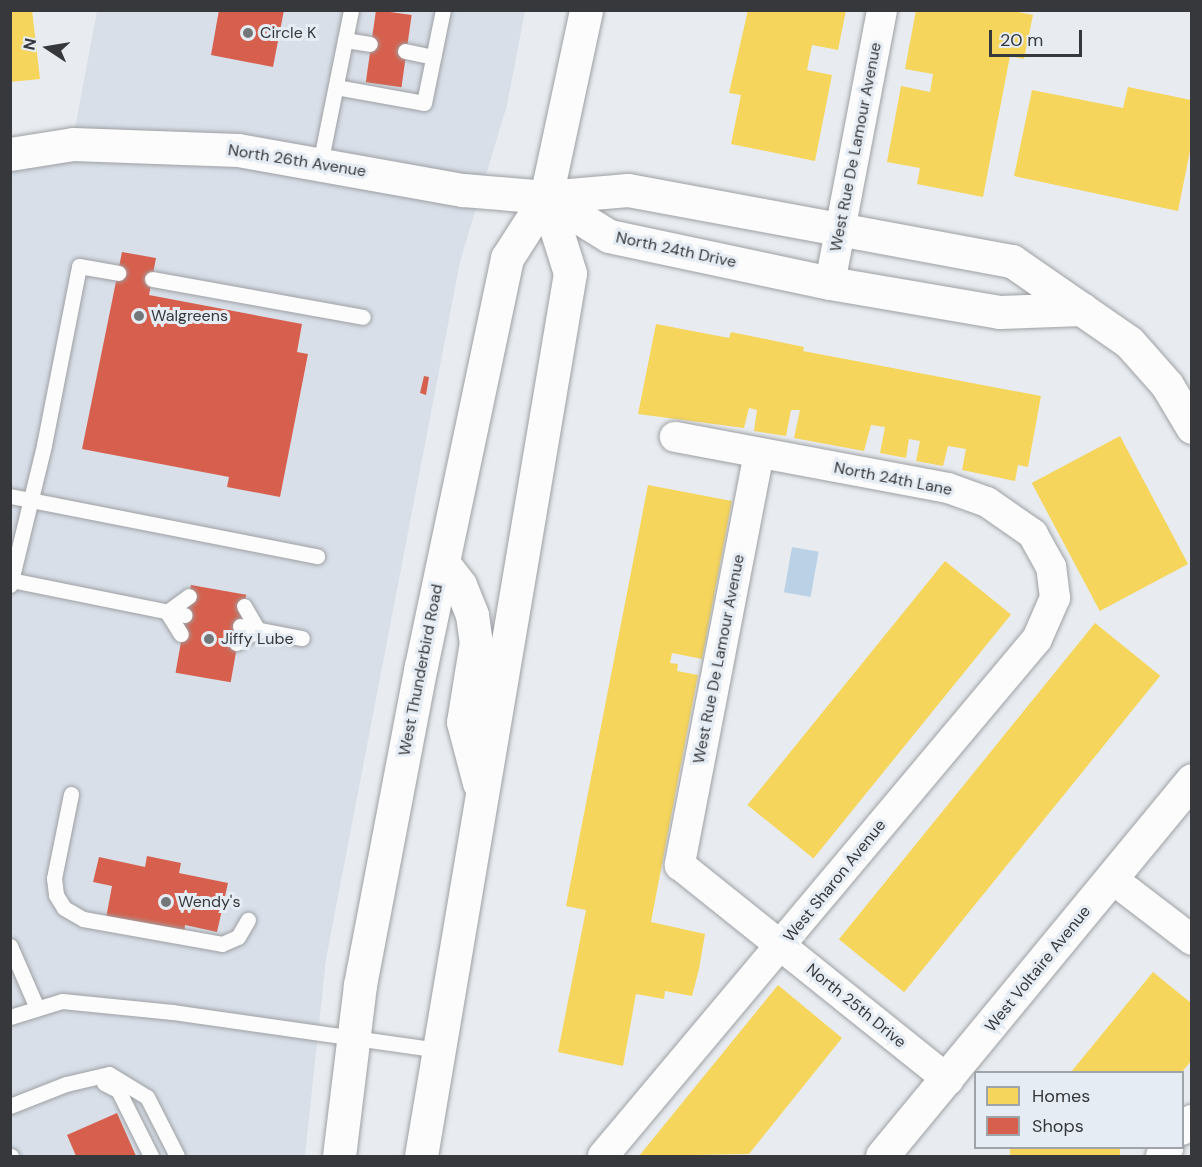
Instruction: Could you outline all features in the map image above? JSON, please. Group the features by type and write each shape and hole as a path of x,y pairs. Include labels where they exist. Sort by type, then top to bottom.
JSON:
{"main road":[{"name":"West Thunderbird Road","path":"339,1156 360,985 443,563 507,258 546,197 586,10"},
{"name":"North 26th Avenue","path":"10,154 72,144 238,150 463,190 546,197"},
{"path":"546,197 628,190 1012,261 1129,342 1167,385 1191,427"},
{"name":"West Thunderbird Road","path":"420,1156 570,273 546,197"},
{"name":"North 24th Drive","path":"546,197 609,236 830,283 1000,312 1082,309"},
{"path":"443,563 460,585 472,615 476,642 463,722 482,795"},
{"name":"West Voltaire Avenue","path":"882,1156 948,1080 1191,780"}],"street":[{"name":"West Rue De Lamour Avenue","path":"830,283 882,10"},
{"name":"North 24th Lane","path":"675,437 948,488 987,502 1033,534 1051,567 1055,598"},
{"name":"West Rue De Lamour Avenue","path":"680,865 759,453"},
{"name":"West Sharon Avenue","path":"603,1156 782,946 1037,639 1055,598"},
{"name":"North 25th Drive","path":"680,865 948,1080"},
{"path":"1111,878 1191,940"}],"lane":[{"path":"320,164 351,10"},
{"path":"336,87 424,103 442,10"},
{"path":"345,40 370,44"},
{"path":"405,51 433,57"},
{"path":"118,273 79,266 31,500 11,583 185,615"},
{"path":"152,279 363,317"},
{"path":"10,496 317,556"},
{"path":"167,612 189,596"},
{"path":"244,606 258,630"},
{"path":"167,612 181,634"},
{"path":"240,626 302,638"},
{"path":"237,644 258,630"},
{"path":"70,794 54,878 56,895 64,908 83,919 222,944 238,937 248,920"},
{"path":"10,946 37,1008"},
{"path":"10,1017 62,1001 354,1037 439,1050"},
{"path":"10,1106 109,1074 147,1097 177,1156"},
{"path":"94,1077 118,1090 151,1156"}],"shaded area":[{"path":"97,11 525,11 507,105 460,262 326,959 305,1156 11,1156 10,155 72,144"}],"water":[{"path":"792,547 819,552 811,597 784,592"}],"building: Homes":[{"path":"10,10 32,10 40,79 10,82"},
{"path":"748,10 846,10 838,50 812,45 807,70 832,75 815,161 731,144 741,95 729,93"},
{"path":"916,10 1008,10 1033,15 1024,59 1010,56 983,197 917,184 920,168 887,162 901,86 930,92 933,74 905,69"},
{"path":"1128,87 1191,100 1191,146 1178,211 1014,176 1032,90 1123,108"},
{"path":"656,324 729,338 731,332 804,347 803,351 1041,396 1028,467 1018,465 1015,481 962,470 966,449 948,446 943,466 916,461 920,441 909,439 906,458 880,453 885,427 871,425 864,451 794,438 800,410 791,410 786,436 754,431 757,410 749,408 744,428 638,414"},
{"path":"1120,436 1188,564 1100,611 1032,483"},
{"path":"648,485 732,501 702,659 672,653 670,663 678,664 677,671 698,675 651,922 705,934 699,969 692,996 665,991 664,999 636,994 623,1066 558,1052 586,910 566,906"},
{"path":"945,561 1011,614 813,859 747,805"},
{"path":"1095,623 1160,676 904,992 839,939"},
{"path":"1153,972 1191,1003 1191,1061 1183,1071 1072,1071"},
{"path":"778,985 842,1038 749,1154 639,1156"},
{"path":"1010,1149 1120,1149 1120,1156 1010,1156"}],"building: Shops":[{"name":"Circle K","path":"219,10 284,10 273,67 211,55"},
{"path":"376,10 412,15 401,87 366,82"},
{"name":"Walgreens","path":"122,252 156,258 149,295 302,324 297,352 308,354 280,497 227,487 229,477 82,449"},
{"path":"424,376 429,377 426,395 420,393"},
{"name":"Jiffy Lube","path":"191,585 246,595 231,682 176,673"},
{"name":"Wendy's","path":"147,856 181,863 179,873 228,883 217,932 185,925 184,935 106,918 112,886 93,882 99,857 145,867"},
{"path":"117,1113 136,1156 76,1156 67,1135"}],"place":[{"name":"Circle K","path":"248,33"},
{"name":"Walgreens","path":"139,316"},
{"name":"Jiffy Lube","path":"209,639"},
{"name":"Wendy's","path":"166,902"}]}
